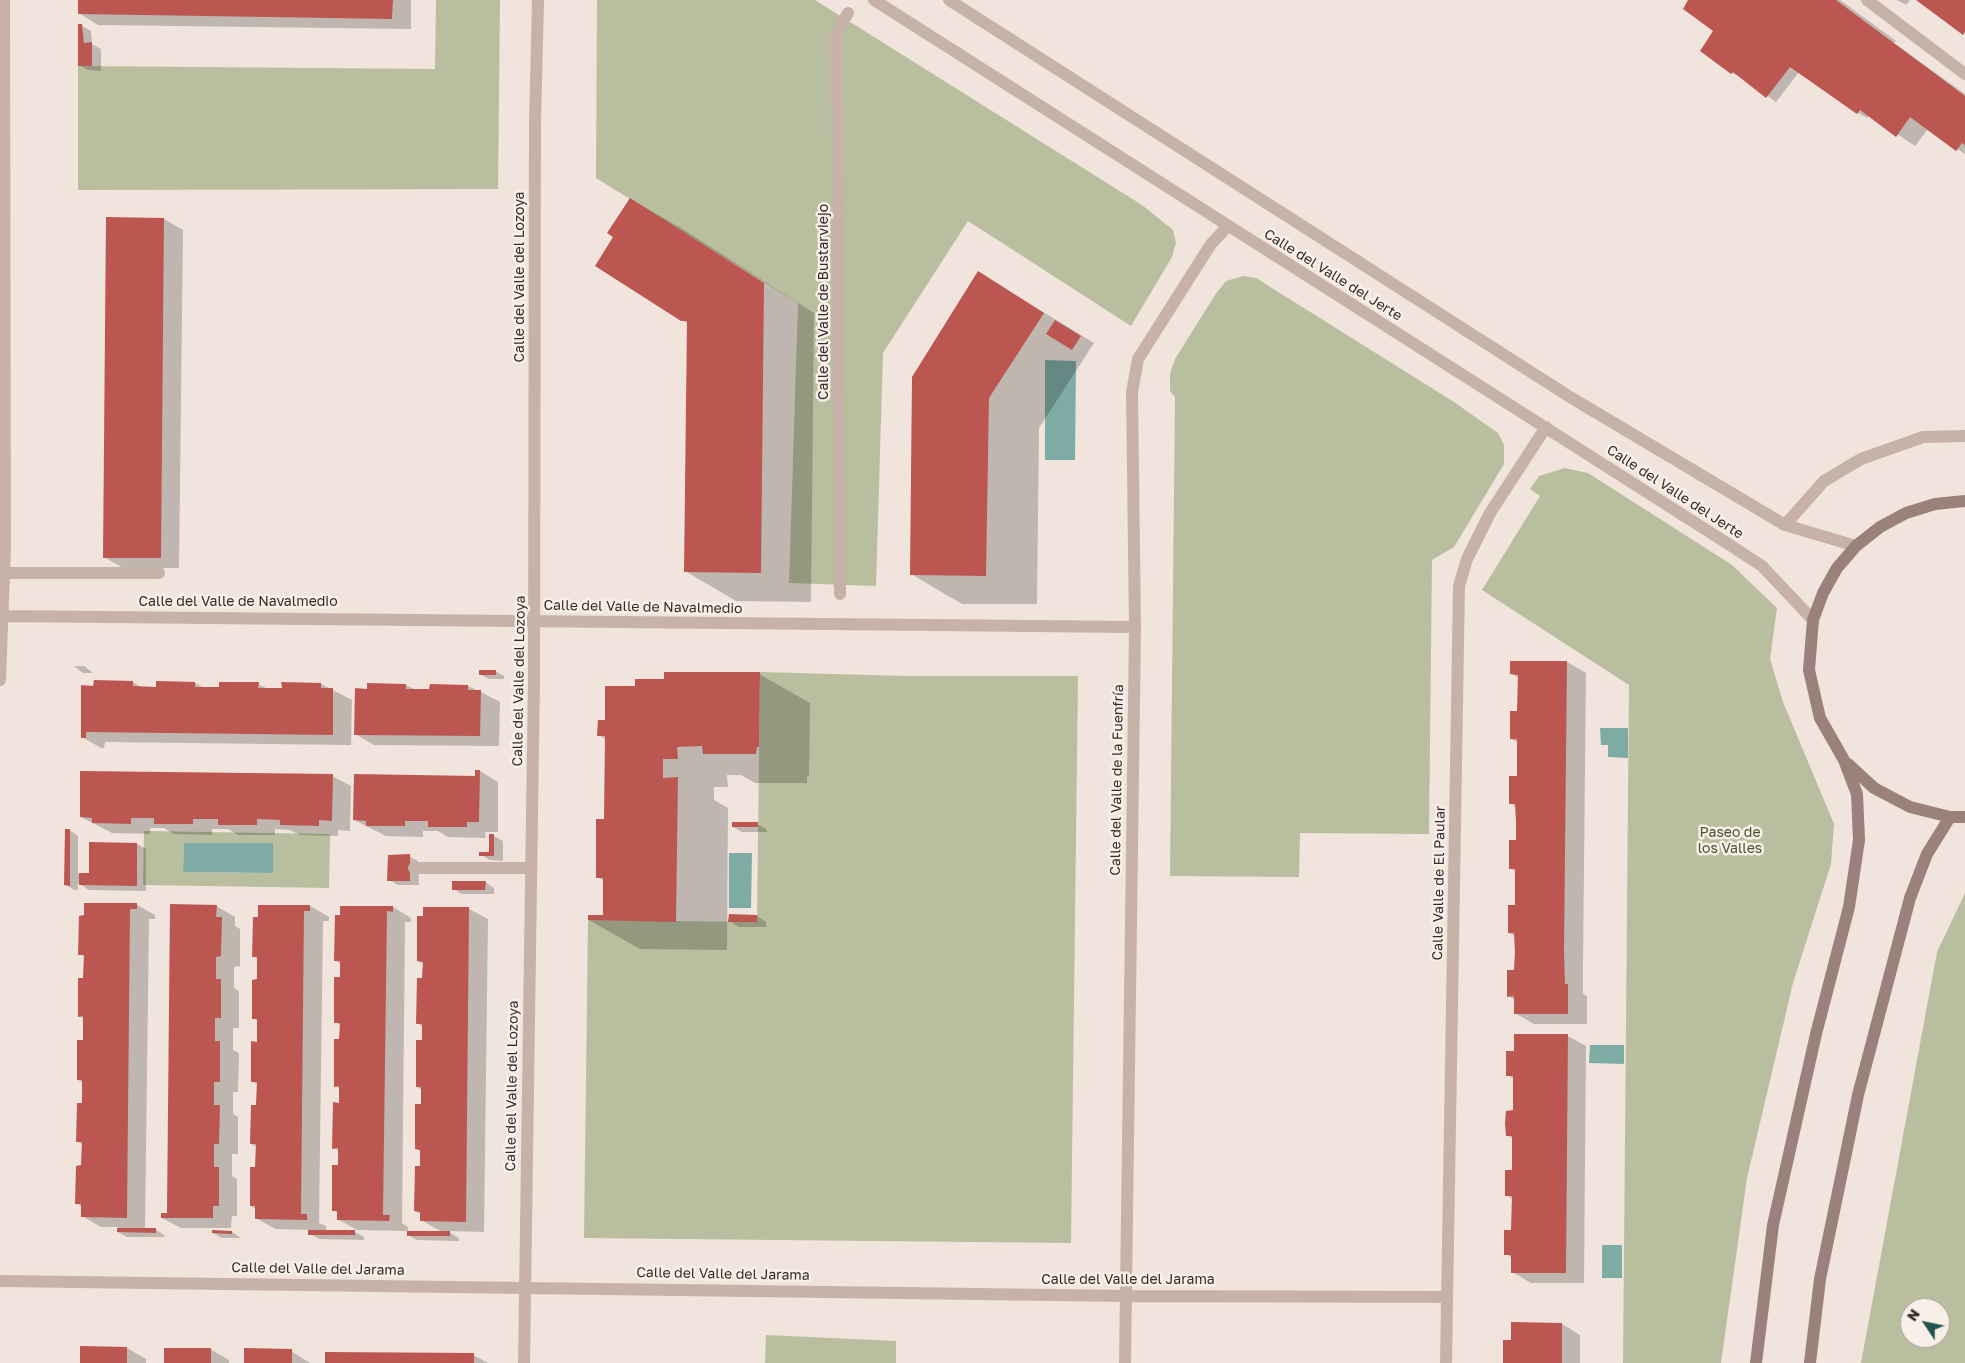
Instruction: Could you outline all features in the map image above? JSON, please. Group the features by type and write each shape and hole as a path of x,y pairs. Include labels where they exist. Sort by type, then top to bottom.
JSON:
{"main road":[{"path":"1756,1363 1773,1225 1816,1034 1849,907 1858,850 1857,794 1844,760 1820,718 1809,670 1813,620 1823,593 1837,568 1856,546 1880,527 1906,513 1935,504 1965,501"},
{"path":"1844,760 1874,788 1910,807 1950,817 1965,817"},
{"path":"1810,1363 1820,1279 1858,1095 1910,898 1927,854 1950,817"}],"street":[{"path":"0,680 3,573 4,0"},
{"name":"Calle del Valle del Lozoya","path":"524,1363 534,620 535,122 538,0"},
{"name":"Calle del Valle del Jerte","path":"874,0 1762,566 1813,620"},
{"name":"Calle del Valle del Jerte","path":"949,0 1504,355 1785,525 1856,546"},
{"path":"1867,0 1965,74"},
{"name":"Calle del Valle de Bustarviejo","path":"840,594 836,33 848,13"},
{"name":"Calle del Valle de la Fuenfría","path":"1125,1363 1135,628 1132,392 1138,359 1211,244 1228,226"},
{"name":"Calle Valle de El Paular","path":"1446,1363 1459,586 1467,559 1490,513 1546,428"},
{"path":"1785,525 1824,481 1861,459 1923,438 1965,436"},
{"path":"3,573 159,573"},
{"name":"Calle del Valle de Navalmedio","path":"1,616 534,620 1135,628"},
{"path":"414,868 531,868"},
{"name":"Calle del Valle del Jarama","path":"0,1281 524,1286 1127,1296 1388,1295 1446,1297"}],"green space":[{"path":"436,0 500,0 498,189 78,190 78,66 435,69"},
{"path":"597,0 815,0 1142,205 1173,230 1176,243 1172,257 1131,326 968,221 883,353 876,586 789,583 798,303 596,178"},
{"path":"1243,276 1256,278 1454,402 1498,433 1504,445 1504,464 1454,547 1432,560 1429,834 1300,833 1299,877 1170,876 1175,397 1170,391 1170,373 1175,359 1215,295 1226,281"},
{"name":"Paseo de los Valles","path":"1565,468 1588,473 1732,565 1777,608 1770,659 1783,702 1834,824 1831,864 1793,983 1747,1178 1721,1363 1623,1363 1629,685 1482,590 1540,496 1530,489 1539,476"},
{"path":"760,672 907,676 1078,676 1071,1243 584,1238 588,920 757,922"},
{"path":"144,831 330,834 329,888 143,885","holes":["184,843 273,844 273,873 183,872"]},
{"path":"1965,893 1965,1363 1861,1363 1937,952"},
{"path":"766,1335 896,1341 896,1363 765,1363"}],"water":[{"path":"1045,360 1076,361 1075,460 1045,460"},
{"path":"1600,728 1628,728 1628,758 1608,757 1608,745 1601,745"},
{"path":"184,843 273,843 273,873 183,872"},
{"path":"729,853 752,853 751,908 729,908"},
{"path":"1590,1045 1624,1045 1624,1064 1589,1063"},
{"path":"1602,1245 1622,1245 1622,1278 1602,1278"}],"building":[{"path":"78,0 393,0 392,19 78,14"},
{"path":"1688,0 1836,0 1965,96 1965,145 1962,143 1956,151 1910,117 1896,137 1860,110 1857,114 1790,67 1766,98 1733,72 1731,74 1700,51 1713,31 1683,9"},
{"path":"1916,0 1965,0 1965,32 1963,35"},
{"path":"78,24 82,24 84,43 92,42 92,66 78,66"},
{"path":"630,198 764,283 761,573 684,572 687,321 681,321 595,266 613,237 607,233"},
{"path":"106,217 164,218 161,558 103,558"},
{"path":"978,271 1044,313 989,398 986,576 910,575 912,377"},
{"path":"1055,320 1081,336 1072,350 1046,334"},
{"path":"1510,661 1567,661 1564,952 1565,984 1568,984 1568,1014 1514,1014 1514,996 1507,997 1507,970 1514,970 1515,952 1514,933 1508,933 1508,905 1515,905 1515,869 1509,869 1509,840 1516,840 1515,804 1509,804 1509,776 1517,776 1517,739 1510,739 1510,711 1517,711 1518,675 1510,674"},
{"path":"479,670 496,670 496,675 479,675"},
{"path":"664,672 760,672 759,747 757,747 756,754 703,754 702,746 677,747 678,759 663,759 663,778 678,777 676,922 588,920 588,915 603,915 603,878 596,878 596,819 604,819 605,736 597,736 598,720 605,720 605,686 635,686 635,679 664,679"},
{"path":"94,680 133,681 133,686 156,687 156,681 195,682 195,687 219,687 219,682 259,682 258,688 282,688 281,682 321,683 321,688 333,688 333,735 86,732 86,738 81,738 81,685 93,686"},
{"path":"367,683 406,684 406,689 429,689 430,684 468,685 468,690 481,690 480,736 354,735 355,688 367,689"},
{"path":"475,770 480,770 479,822 467,822 467,827 428,827 428,821 405,821 405,826 366,826 366,821 353,820 354,774 475,776"},
{"path":"80,771 333,774 332,821 319,820 319,826 280,825 280,820 257,819 257,825 218,825 218,819 193,819 193,824 154,824 154,818 131,818 131,824 92,823 92,818 80,817"},
{"path":"732,822 758,822 758,827 732,827"},
{"path":"65,829 70,829 70,886 64,885"},
{"path":"489,834 494,834 494,856 479,856 479,852 489,852"},
{"path":"89,842 137,843 137,886 79,885 79,873 89,873"},
{"path":"410,854 410,881 387,881 388,855"},
{"path":"452,881 486,881 485,890 452,890"},
{"path":"84,903 137,903 137,909 130,909 127,1218 81,1217 81,1204 75,1204 76,1166 81,1165 82,1142 76,1142 77,1103 82,1103 82,1080 77,1080 77,1040 83,1040 83,1016 78,1017 78,978 83,978 84,955 78,955 79,916 84,915"},
{"path":"170,904 217,905 216,917 222,917 221,956 216,957 216,979 221,979 221,1018 215,1018 215,1041 220,1041 220,1082 214,1082 214,1105 220,1105 219,1144 214,1144 214,1167 219,1167 219,1206 213,1206 213,1218 161,1218 161,1213 167,1213"},
{"path":"258,905 310,905 310,911 304,911 301,1214 307,1214 307,1220 255,1219 255,1206 250,1206 250,1167 255,1167 256,1144 250,1144 251,1105 256,1105 257,1082 251,1082 251,1041 257,1042 257,1019 252,1019 252,980 257,979 257,957 252,957 253,917 258,917"},
{"path":"340,906 393,906 393,912 387,911 383,1215 390,1215 389,1221 337,1220 337,1211 332,1211 332,1165 338,1165 338,1148 332,1149 333,1102 339,1103 339,1086 334,1087 334,1039 339,1039 340,1023 334,1023 334,977 340,977 340,961 334,961 335,915 340,915"},
{"path":"423,907 469,907 466,1222 420,1221 420,1212 414,1211 415,1166 420,1166 420,1150 415,1149 415,1104 421,1104 421,1087 416,1087 416,1040 422,1040 422,1024 416,1024 417,978 422,978 423,962 417,961 417,916 423,916"},
{"path":"729,914 757,915 757,922 728,922"},
{"path":"1514,1034 1568,1034 1566,1273 1511,1273 1511,1255 1504,1255 1504,1230 1511,1230 1512,1196 1505,1196 1505,1170 1512,1170 1512,1136 1506,1136 1505,1123 1506,1111 1513,1110 1513,1076 1506,1076 1506,1051 1514,1051"},
{"path":"117,1228 156,1228 156,1233 117,1232"},
{"path":"212,1230 232,1231 232,1234 212,1233"},
{"path":"308,1230 355,1230 355,1235 308,1235"},
{"path":"407,1231 450,1231 450,1236 407,1236"},
{"path":"1511,1322 1562,1323 1562,1363 1503,1363 1503,1340 1511,1340"},
{"path":"80,1346 127,1347 127,1363 80,1363"},
{"path":"164,1348 211,1348 211,1363 164,1363"},
{"path":"244,1348 292,1349 292,1363 244,1363"},
{"path":"325,1352 474,1353 474,1363 325,1363"}]}
